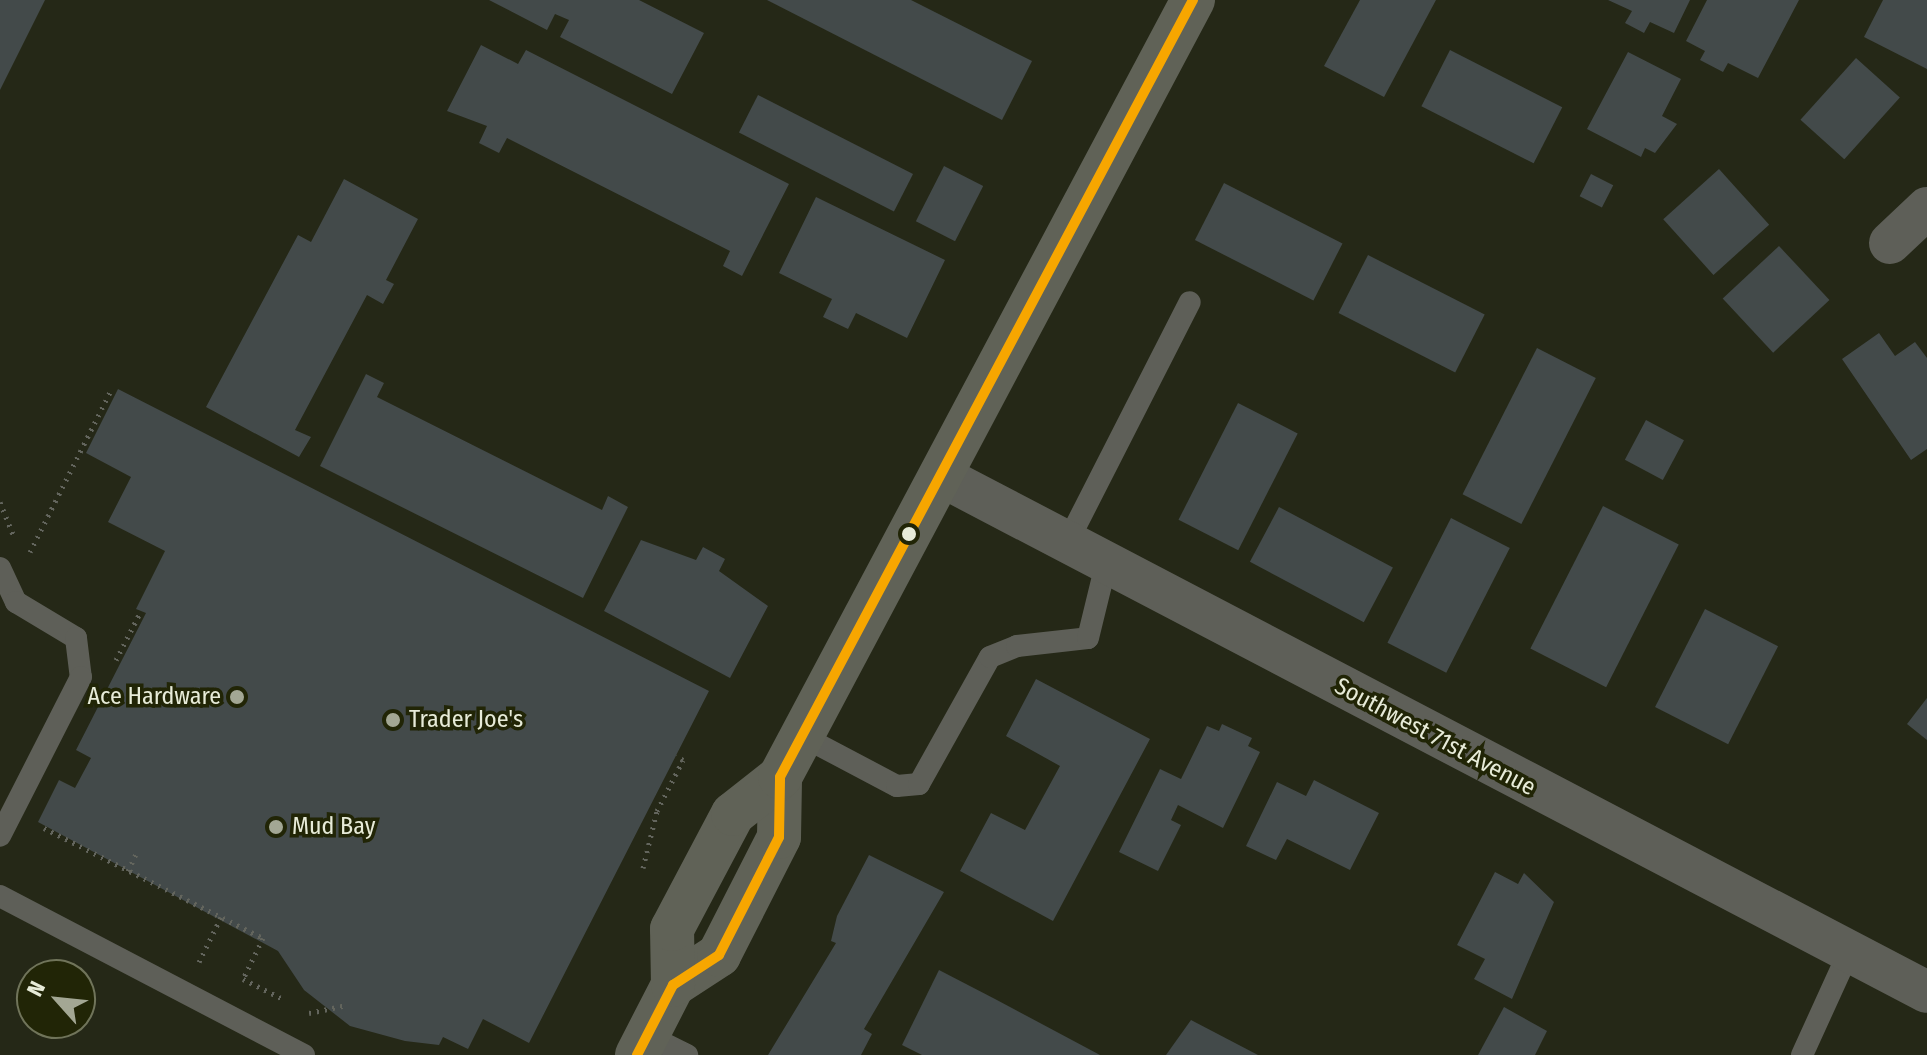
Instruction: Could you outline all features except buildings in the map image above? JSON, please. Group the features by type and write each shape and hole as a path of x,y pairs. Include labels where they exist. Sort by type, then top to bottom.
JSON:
{"main road":[{"path":"642,1045 673,985 725,942 779,837 780,777 945,478 1193,0"}],"street":[{"path":"1890,243 1927,208"},
{"name":"Southwest 71st Avenue","path":"945,478 1107,560 1927,992"}],"lane":[{"path":"1068,541 1190,302"},
{"path":"802,736 897,786 919,784 990,657 1017,646 1088,638 1107,560"},
{"path":"0,568 16,602 76,638 81,677 0,836"},
{"path":"0,896 304,1055"},
{"path":"1802,1055 1849,952"},
{"path":"642,1045 687,1055"}],"path":[{"path":"0,502 25,562 111,390"},
{"path":"113,666 141,611"},
{"path":"643,868 657,811 683,760 676,756"},
{"path":"32,822 263,938 243,979 285,1000"},
{"path":"128,871 137,852"},
{"path":"199,962 221,917"},
{"path":"309,1013 343,1006"}],"transit line":[{"path":"637,1055 673,985 719,955 779,837 780,777 1193,0"}],"place":[{"name":"Ace Hardware","path":"237,697"},
{"name":"Trader Joe's","path":"393,720"},
{"name":"Mud Bay","path":"276,827"}]}
